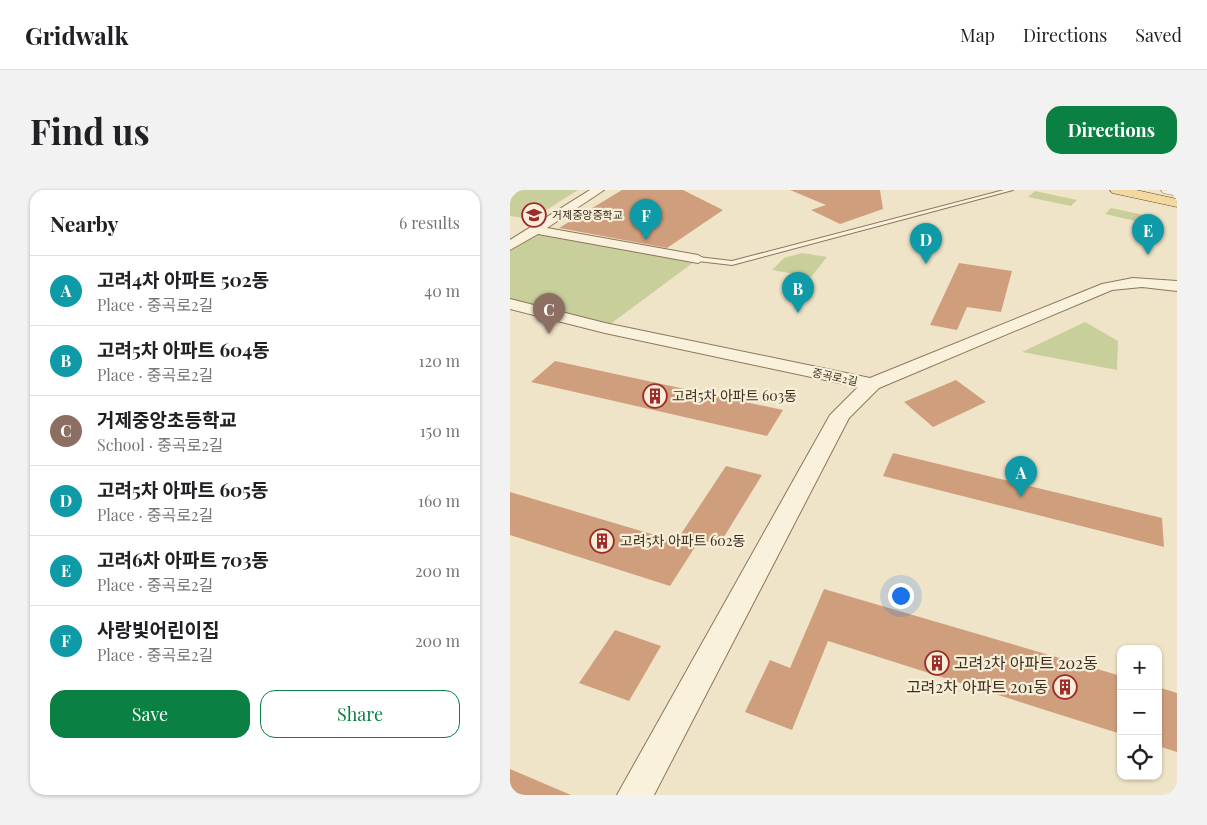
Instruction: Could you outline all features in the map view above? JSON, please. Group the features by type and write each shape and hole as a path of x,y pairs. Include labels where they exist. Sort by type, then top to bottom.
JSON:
{"main road":[{"path":"1117,190 1177,203"},
{"path":"1146,190 1177,196"}],"street":[{"path":"510,246 598,190"},
{"path":"1168,190 1177,192"},
{"path":"536,230 698,259"},
{"name":"중곡로2길","path":"510,304 605,328 872,384 1106,287 1127,282 1148,281 1177,286"},
{"path":"635,795 840,415 872,384"}],"lane":[{"path":"698,259 732,263 1010,190"}],"green space":[{"path":"510,190 578,190 532,219 510,216"},
{"path":"1035,191 1077,200 1071,206 1028,197"},
{"path":"1111,208 1158,218 1153,225 1105,214"},
{"path":"536,230 698,259 605,328 510,304 510,246"},
{"path":"802,253 827,257 811,277 772,270 784,258"},
{"path":"1085,322 1118,341 1117,370 1022,352"}],"building":[{"path":"622,190 683,190 723,210 667,248 559,228"},
{"path":"790,190 880,190 883,209 840,224 811,210 826,205"},
{"path":"959,263 1012,271 1001,312 967,307 957,330 930,325"},
{"name":"고려5차 아파트 603동","path":"555,361 783,410 767,436 531,382"},
{"path":"956,380 986,402 933,427 904,402"},
{"path":"893,453 1162,518 1164,547 883,476"},
{"path":"726,466 762,475 719,545 681,534"},
{"name":"고려5차 아파트 602동","path":"510,492 695,547 670,586 510,535"},
{"path":"824,589 1117,675 1117,733 828,641 792,730 745,712 770,660 790,668"},
{"path":"615,630 661,646 629,701 579,683"},
{"path":"1162,688 1177,693 1177,752 1162,747"},
{"path":"510,769 571,795 510,795"}],"place":[{"name":"거제중앙중학교","path":"534,215"},
{"name":"사랑빛어린이집","path":"646,240"},
{"name":"고려6차 아파트 703동","path":"1148,255"},
{"name":"고려5차 아파트 605동","path":"926,264"},
{"name":"고려5차 아파트 604동","path":"798,313"},
{"name":"거제중앙초등학교","path":"549,334"},
{"name":"고려5차 아파트 603동","path":"655,396"},
{"name":"고려4차 아파트 502동","path":"1021,497"},
{"name":"고려5차 아파트 602동","path":"602,541"},
{"name":"고려2차 아파트 202동","path":"937,663"},
{"name":"고려2차 아파트 201동","path":"1065,687"}]}
